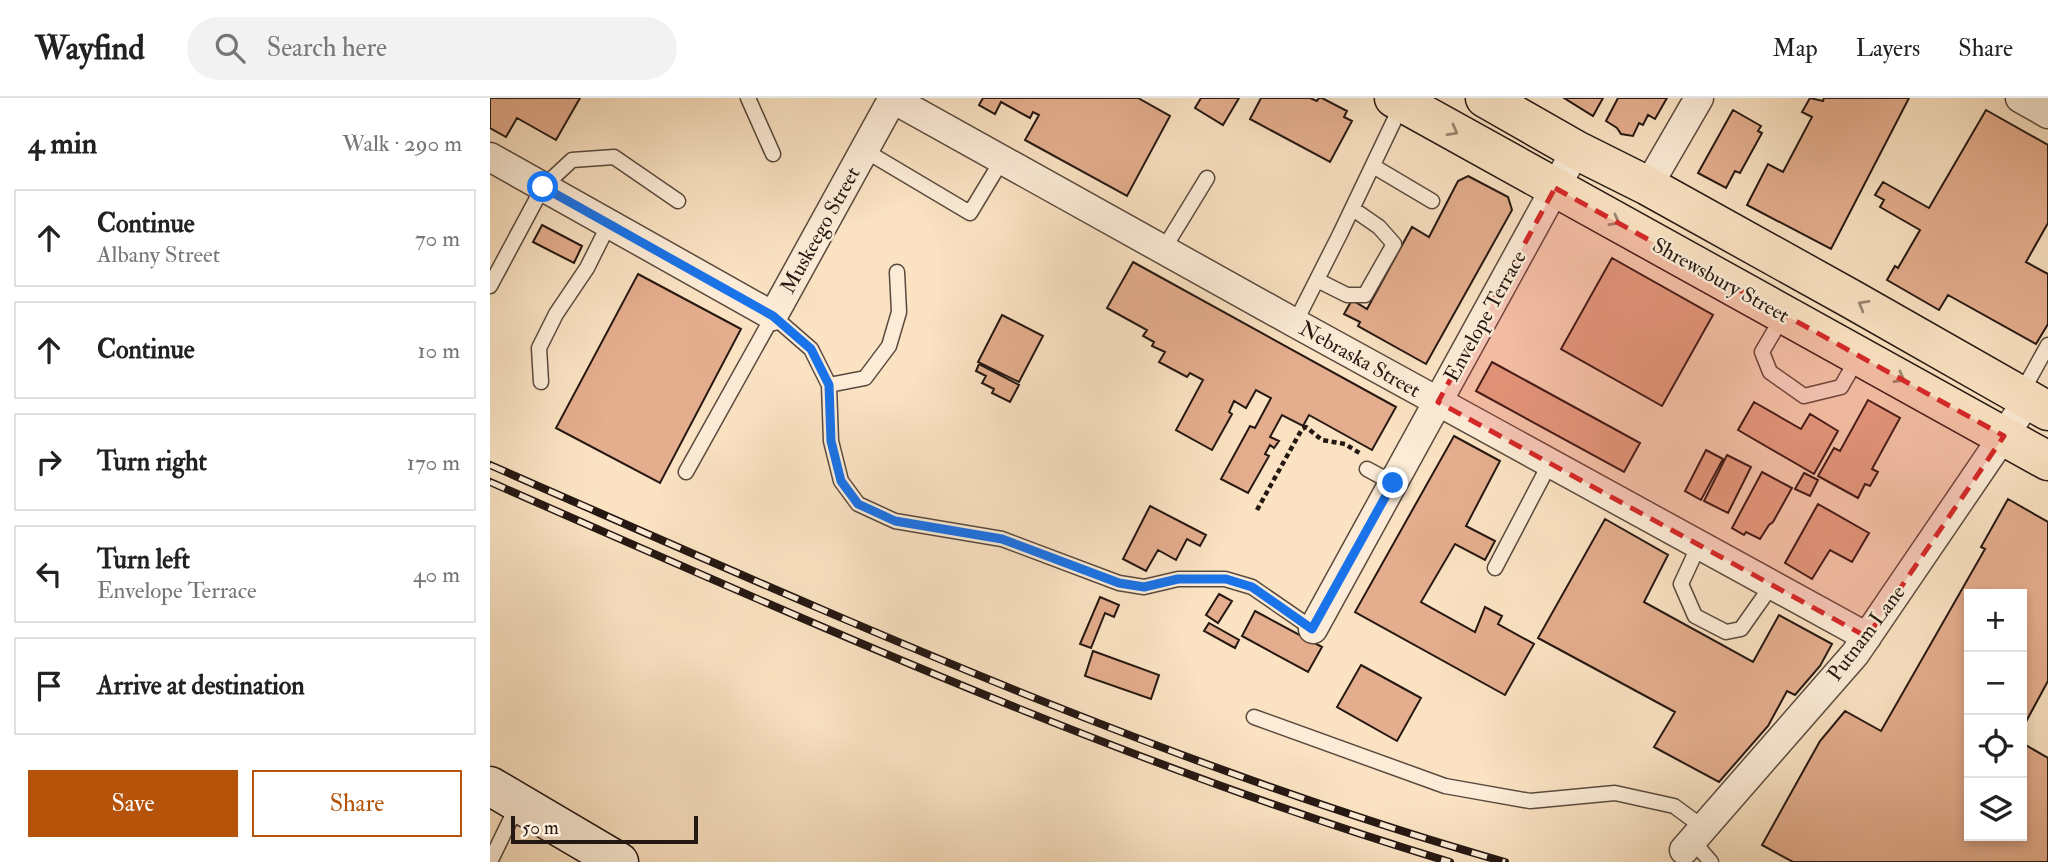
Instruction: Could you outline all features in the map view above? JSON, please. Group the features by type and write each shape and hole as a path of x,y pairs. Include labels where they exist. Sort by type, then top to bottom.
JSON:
{"main road":[{"path":"1485,98 2032,402"},
{"name":"Shrewsbury Street","path":"1398,101 2048,461"},
{"path":"504,795 619,862"}],"street":[{"name":"Muskeego Street","path":"773,316 892,98"},
{"name":"Nebraska Street","path":"892,98 1867,637"},
{"path":"1647,186 1699,98"},
{"path":"2020,98 2048,114"},
{"name":"Envelope Terrace","path":"1312,629 1576,150"},
{"path":"490,157 773,316"},
{"name":"Putnam Lane","path":"1693,839 1846,665 2004,436 2032,402"}],"lane":[{"path":"748,98 773,155"},
{"path":"1295,323 1373,166 1398,101"},
{"path":"864,149 970,213 1002,160"},
{"path":"490,286 543,187 572,160 614,157 678,201"},
{"path":"1373,166 1433,201"},
{"path":"1163,250 1208,178"},
{"path":"1317,280 1348,295 1365,295 1394,244 1379,227 1353,209"},
{"path":"541,382 539,348 556,314 587,268 609,224"},
{"path":"829,385 865,378 889,346 899,312 897,272"},
{"path":"1784,314 1762,352 1770,372 1804,396 1841,387 1859,355"},
{"path":"773,316 811,349 829,385 831,441 837,468 841,481 858,504 895,521 1002,539 1119,583 1144,587 1178,579 1226,579 1252,587 1312,629"},
{"name":"Muskeego Street","path":"686,471 773,316"},
{"path":"2032,402 2048,345"},
{"path":"1495,568 1550,463"},
{"path":"1367,464 1393,483"},
{"path":"1699,545 1681,584 1695,616 1726,632 1741,629 1772,585"},
{"path":"1254,717 1445,786 1530,802 1615,793 1674,807 1711,862"},
{"path":"491,860 504,795"}],"path":[{"path":"1257,510 1302,429 1306,427 1322,440 1345,444 1367,464"}],"highlighted area":[{"path":"1555,188 2004,436 1867,637 1438,402"}],"building":[{"path":"490,98 580,98 556,140 517,118 506,137 490,128"},
{"path":"983,98 1138,98 1170,116 1127,196 1025,140 1039,115 1033,112 1030,118 1001,102 995,114 979,105"},
{"path":"1201,98 1239,98 1223,125 1195,108"},
{"path":"1261,98 1310,98 1317,101 1322,98 1347,111 1344,117 1352,121 1330,162 1250,119"},
{"path":"1564,98 1603,98 1593,116"},
{"path":"1618,98 1667,98 1655,119 1648,115 1643,125 1639,123 1633,136 1621,134 1606,121"},
{"path":"1810,98 1823,101 1824,98 1909,98 1831,249 1747,205 1768,164 1783,172 1812,117 1802,112"},
{"path":"1733,110 1761,126 1758,131 1762,133 1740,173 1735,171 1726,188 1698,173"},
{"path":"1986,110 2048,145 2048,223 2026,262 2048,274 2048,324 2036,344 1948,295 1939,310 1887,280 1895,266 1898,268 1920,230 1880,207 1884,200 1875,195 1883,182 1929,208"},
{"path":"1468,176 1508,197 1512,210 1426,364 1358,326 1360,322 1344,314 1352,300 1367,309 1412,227 1429,237 1458,181"},
{"path":"542,225 582,246 574,263 533,242"},
{"path":"1612,258 1713,315 1662,406 1561,349"},
{"path":"1133,262 1396,407 1372,450 1309,415 1303,426 1282,415 1270,437 1279,441 1274,448 1270,445 1265,454 1269,456 1248,493 1221,479 1250,426 1255,428 1271,398 1256,390 1246,408 1234,401 1229,412 1232,414 1212,450 1176,430 1203,380 1190,373 1187,377 1159,362 1165,352 1152,346 1154,342 1143,336 1147,330 1107,308"},
{"path":"638,274 741,329 660,483 556,428"},
{"path":"1002,315 1043,336 1019,382 978,362"},
{"path":"1492,362 1640,443 1624,472 1476,391"},
{"path":"979,364 1019,385 1010,402 992,393 994,389 982,383 986,376 976,371"},
{"path":"1868,400 1900,418 1872,469 1878,472 1870,486 1865,484 1858,498 1818,476 1834,448 1840,451"},
{"path":"1754,402 1801,429 1810,414 1838,431 1814,474 1738,430"},
{"path":"1454,436 1500,461 1466,526 1495,541 1485,560 1455,544 1421,602 1475,632 1485,607 1502,616 1498,624 1534,644 1505,695 1355,612"},
{"path":"1706,450 1723,459 1701,500 1685,491"},
{"path":"1727,455 1751,467 1728,513 1704,501"},
{"path":"1762,472 1792,488 1760,539 1746,532 1744,535 1732,528"},
{"path":"1804,473 1818,480 1810,496 1795,489"},
{"path":"2008,499 2048,522 2048,681 2027,720 2027,589 1964,589 1964,841 2027,841 2027,746 2048,758 2048,862 1793,862 1762,845 1820,741 1845,711 1881,731 1985,549 1981,547"},
{"path":"1818,504 1869,533 1852,562 1830,550 1812,579 1785,563"},
{"path":"1150,506 1206,535 1200,546 1187,539 1176,560 1158,550 1146,571 1123,559"},
{"path":"1605,519 1668,555 1644,602 1753,662 1779,615 1832,644 1820,666 1795,695 1787,691 1768,726 1719,782 1654,747 1675,712 1538,638"},
{"path":"1219,594 1232,601 1218,623 1206,615"},
{"path":"1100,597 1119,605 1114,617 1105,613 1091,648 1080,644"},
{"path":"1255,611 1322,647 1308,672 1242,636"},
{"path":"1209,623 1239,640 1235,648 1204,631"},
{"path":"1093,651 1159,675 1151,699 1085,676"},
{"path":"1361,665 1421,698 1397,741 1337,707"}],"railway":[{"path":"490,465 865,628 1118,731 1375,822 1505,862"},
{"path":"490,482 846,637 1085,735 1327,823 1450,862"}],"route":[{"path":"543,187 773,316 811,349 829,385 831,441 841,481 858,504 895,521 1002,539 1119,583 1144,587 1178,579 1226,579 1252,587 1312,629 1393,483"}]}
